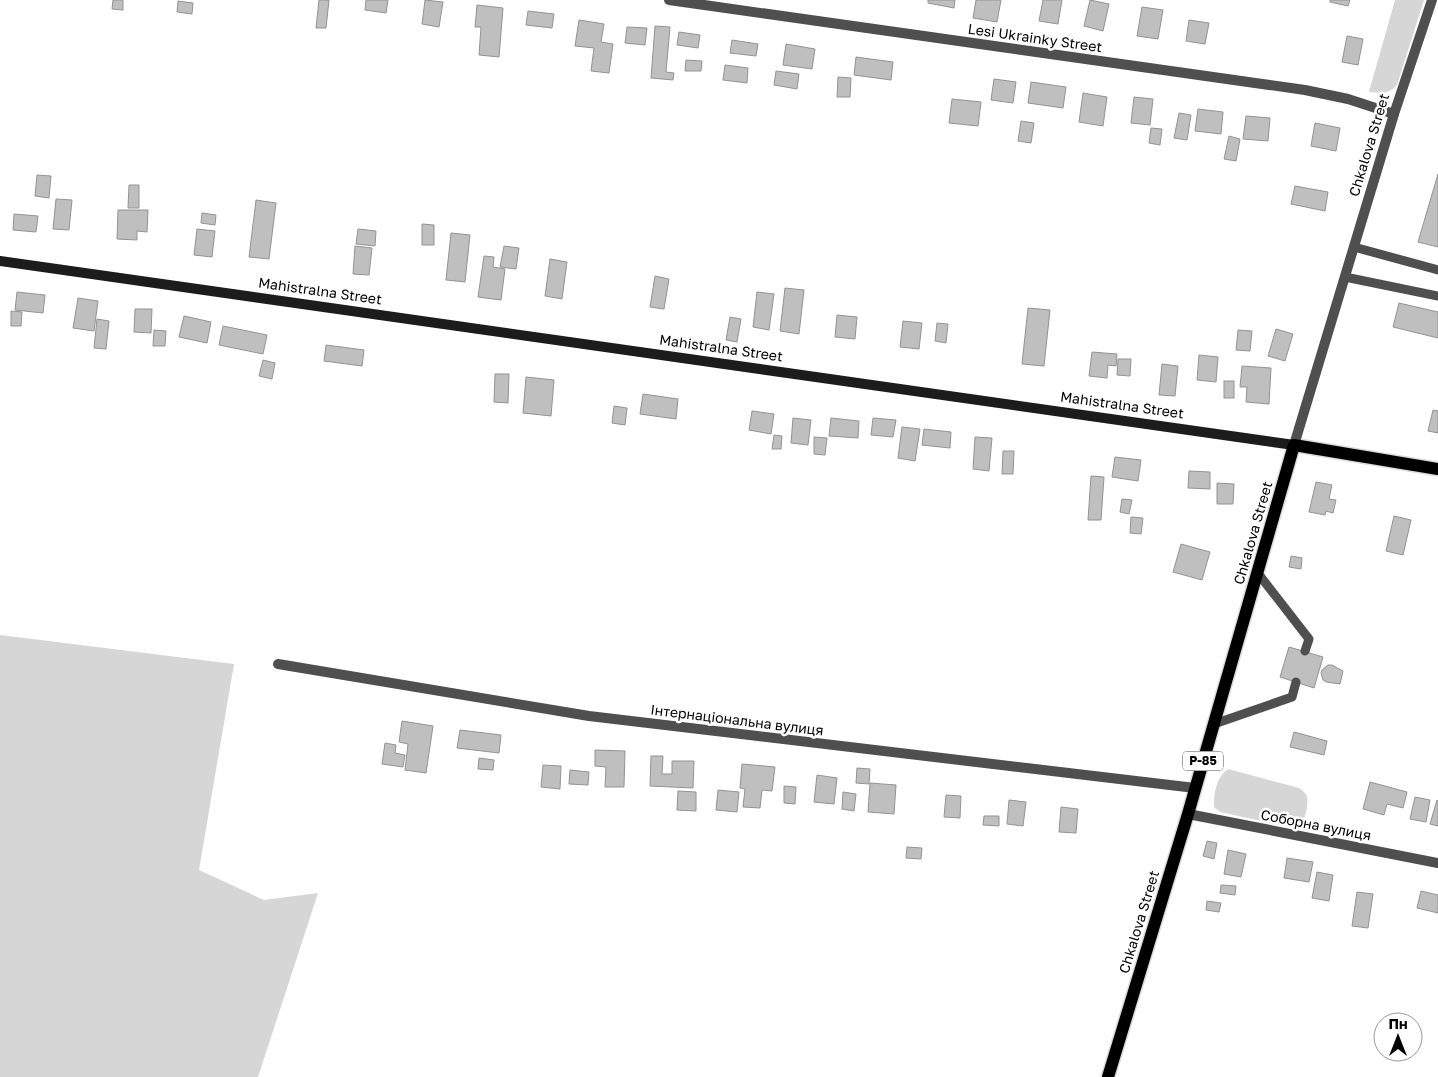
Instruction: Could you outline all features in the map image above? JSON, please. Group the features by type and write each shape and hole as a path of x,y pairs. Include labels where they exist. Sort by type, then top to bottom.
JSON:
{"main road":[{"name":"Mahistralna Street","path":"0,261 1294,445 1438,468"},
{"name":"Chkalova Street","path":"1108,1077 1188,814 1294,445"}],"street":[{"name":"Lesi Ukrainky Street","path":"669,0 1305,90 1348,98 1394,114"},
{"name":"Chkalova Street","path":"1294,445 1394,114 1432,0"},
{"name":"Інтернаціональна вулиця","path":"278,664 589,716 1195,788"},
{"name":"Соборна вулиця","path":"1188,814 1438,863"}],"lane":[{"path":"1354,247 1438,270"},
{"path":"1345,277 1438,296"},
{"path":"1257,572 1309,639 1305,651"},
{"path":"1214,724 1292,697 1296,682"}],"shaded area":[{"path":"1395,0 1424,0 1397,85 1387,92 1369,92"},
{"path":"0,635 234,664 199,870 264,900 318,893 258,1077 0,1077"},
{"path":"1228,769 1299,788 1303,791 1307,797 1307,805 1301,826 1294,828 1220,812 1214,807 1215,791 1218,781"}],"building":[{"path":"113,0 123,0 123,10 112,9"},
{"path":"319,0 329,0 326,28 316,28"},
{"path":"366,0 388,0 386,13 365,10"},
{"path":"425,0 443,2 439,27 422,24"},
{"path":"928,0 955,0 954,8 928,3"},
{"path":"976,0 1001,0 997,22 973,18"},
{"path":"1043,0 1062,0 1058,24 1039,21"},
{"path":"1090,0 1109,4 1103,31 1084,26"},
{"path":"1330,0 1350,0 1348,6 1330,2"},
{"path":"178,1 193,3 192,14 177,12"},
{"path":"477,5 503,8 499,57 479,55 481,27 475,27"},
{"path":"1142,7 1163,10 1158,39 1137,36"},
{"path":"528,11 554,14 552,28 526,25"},
{"path":"579,20 604,24 601,42 613,44 609,73 591,71 594,48 575,46"},
{"path":"1189,20 1209,23 1205,44 1186,41"},
{"path":"655,26 670,27 666,72 674,73 673,80 651,78"},
{"path":"627,27 647,28 645,45 625,43"},
{"path":"679,32 700,35 698,48 677,45"},
{"path":"1347,36 1363,39 1358,65 1342,62"},
{"path":"732,40 758,44 756,56 730,53"},
{"path":"786,44 815,49 812,69 783,65"},
{"path":"856,57 893,62 891,80 854,75"},
{"path":"686,60 702,61 701,71 685,71"},
{"path":"725,65 748,68 747,83 723,80"},
{"path":"776,71 799,74 797,89 774,85"},
{"path":"838,77 851,78 850,97 837,97"},
{"path":"994,79 1016,82 1013,103 991,100"},
{"path":"1031,82 1066,87 1063,108 1028,103"},
{"path":"1083,93 1107,97 1103,126 1079,122"},
{"path":"1134,97 1153,99 1150,125 1131,123"},
{"path":"952,99 981,102 978,126 949,123"},
{"path":"1198,109 1223,112 1221,134 1195,131"},
{"path":"1179,113 1191,115 1187,140 1174,138"},
{"path":"1246,116 1270,118 1268,141 1243,139"},
{"path":"1021,121 1034,123 1031,143 1018,141"},
{"path":"1315,123 1340,128 1336,151 1311,146"},
{"path":"1151,128 1162,129 1160,145 1149,143"},
{"path":"1229,136 1240,139 1236,161 1224,159"},
{"path":"1438,174 1438,247 1418,242"},
{"path":"37,175 51,176 49,198 35,196"},
{"path":"129,185 139,185 139,208 128,208"},
{"path":"1295,186 1328,192 1325,211 1291,204"},
{"path":"56,199 72,200 69,230 53,229"},
{"path":"256,200 276,203 269,259 249,257"},
{"path":"118,210 148,210 147,232 137,231 137,240 117,239"},
{"path":"202,213 216,215 215,225 201,223"},
{"path":"14,214 38,216 36,232 13,230"},
{"path":"422,224 434,225 434,245 422,245"},
{"path":"197,229 215,231 212,257 194,255"},
{"path":"358,229 376,231 375,246 356,244"},
{"path":"451,233 470,235 465,282 446,280"},
{"path":"355,246 372,248 369,275 353,274"},
{"path":"504,246 519,248 516,269 500,267"},
{"path":"484,256 494,257 493,267 505,269 501,300 478,297"},
{"path":"550,259 567,262 562,299 545,296"},
{"path":"655,276 669,279 664,309 650,307"},
{"path":"785,288 804,290 799,334 780,331"},
{"path":"17,292 45,295 43,313 15,310"},
{"path":"757,292 774,294 769,330 753,327"},
{"path":"78,298 98,301 94,331 73,328"},
{"path":"1399,303 1438,312 1438,338 1393,327"},
{"path":"1028,308 1050,310 1044,366 1022,364"},
{"path":"135,309 152,309 151,333 134,332"},
{"path":"11,311 22,312 21,326 11,326"},
{"path":"837,315 857,317 855,339 835,337"},
{"path":"184,316 211,322 207,343 179,337"},
{"path":"730,317 741,319 737,342 726,340"},
{"path":"97,319 109,321 106,349 94,348"},
{"path":"903,321 922,323 919,349 900,347"},
{"path":"937,323 948,324 946,343 935,341"},
{"path":"223,326 267,335 263,354 219,345"},
{"path":"1276,329 1293,334 1285,361 1268,356"},
{"path":"154,330 166,331 165,346 153,346"},
{"path":"1238,330 1252,331 1250,351 1236,350"},
{"path":"326,345 364,350 362,366 324,361"},
{"path":"1092,352 1117,354 1116,366 1108,365 1107,378 1089,376"},
{"path":"1199,355 1218,357 1216,382 1197,380"},
{"path":"1118,359 1131,359 1130,376 1117,375"},
{"path":"263,360 275,363 272,379 259,376"},
{"path":"1162,364 1178,366 1175,396 1159,395"},
{"path":"1242,366 1271,368 1269,404 1246,402 1247,387 1240,387"},
{"path":"495,374 509,374 508,403 494,402"},
{"path":"526,377 554,380 551,416 523,413"},
{"path":"1224,381 1234,381 1234,398 1224,398"},
{"path":"643,394 678,399 676,419 640,414"},
{"path":"614,406 627,408 625,425 612,423"},
{"path":"1433,410 1438,411 1438,433 1428,431"},
{"path":"752,411 774,414 771,434 749,430"},
{"path":"793,418 811,420 808,445 791,443"},
{"path":"831,418 859,421 858,438 829,436"},
{"path":"873,418 896,420 893,437 871,435"},
{"path":"902,427 920,429 915,461 898,458"},
{"path":"924,429 951,432 950,448 922,445"},
{"path":"774,435 782,436 781,449 772,449"},
{"path":"814,437 827,438 825,455 814,454"},
{"path":"975,437 992,438 989,471 973,469"},
{"path":"1003,451 1014,451 1013,474 1002,474"},
{"path":"1115,457 1141,460 1138,481 1112,477"},
{"path":"1189,471 1210,472 1210,489 1188,488"},
{"path":"1091,476 1104,477 1101,520 1088,520"},
{"path":"1316,482 1332,485 1329,499 1336,500 1333,513 1326,511 1325,515 1309,512"},
{"path":"1217,483 1234,484 1233,504 1217,504"},
{"path":"1122,499 1132,500 1129,514 1120,512"},
{"path":"1394,516 1411,520 1403,555 1386,551"},
{"path":"1131,517 1143,518 1141,534 1130,533"},
{"path":"1181,544 1210,552 1202,580 1173,572"},
{"path":"1291,556 1302,558 1301,569 1289,567"},
{"path":"1289,647 1323,657 1314,688 1280,677"},
{"path":"1328,665 1343,671 1340,684 1323,680 1322,670"},
{"path":"402,721 433,726 426,773 405,770 408,744 399,742"},
{"path":"460,730 501,735 499,753 457,748"},
{"path":"1294,732 1327,741 1324,755 1290,747"},
{"path":"385,743 396,745 395,753 405,755 403,767 382,764"},
{"path":"595,750 625,751 624,787 605,787 606,767 595,766"},
{"path":"651,756 663,756 662,774 672,774 672,761 694,761 693,788 650,786"},
{"path":"479,758 494,760 493,770 478,769"},
{"path":"742,764 775,767 772,791 762,790 760,808 743,807 745,789 740,788"},
{"path":"543,765 561,766 560,789 541,787"},
{"path":"857,768 870,769 869,784 856,783"},
{"path":"570,770 589,772 588,785 569,784"},
{"path":"817,775 837,778 834,804 814,802"},
{"path":"1370,782 1407,792 1403,808 1387,804 1384,815 1363,809"},
{"path":"870,783 896,785 894,814 868,812"},
{"path":"784,786 796,787 795,804 784,803"},
{"path":"718,790 739,792 737,812 716,810"},
{"path":"678,791 696,792 696,811 677,810"},
{"path":"843,792 856,794 854,811 842,809"},
{"path":"946,795 961,796 960,818 944,817"},
{"path":"1415,797 1430,800 1426,822 1410,819"},
{"path":"1009,800 1026,802 1023,826 1007,824"},
{"path":"1438,801 1438,826 1430,824"},
{"path":"1061,807 1078,809 1076,833 1059,832"},
{"path":"984,816 999,816 999,826 983,825"},
{"path":"1207,841 1217,843 1214,859 1203,856"},
{"path":"907,847 922,848 921,859 906,858"},
{"path":"1228,850 1246,854 1241,877 1224,874"},
{"path":"1287,858 1313,862 1309,882 1284,878"},
{"path":"1317,872 1333,875 1329,901 1312,898"},
{"path":"1221,885 1236,886 1235,895 1220,893"},
{"path":"1421,891 1438,895 1438,913 1417,908"},
{"path":"1357,892 1373,894 1368,928 1352,926"},
{"path":"1207,901 1221,903 1219,912 1206,910"}]}
